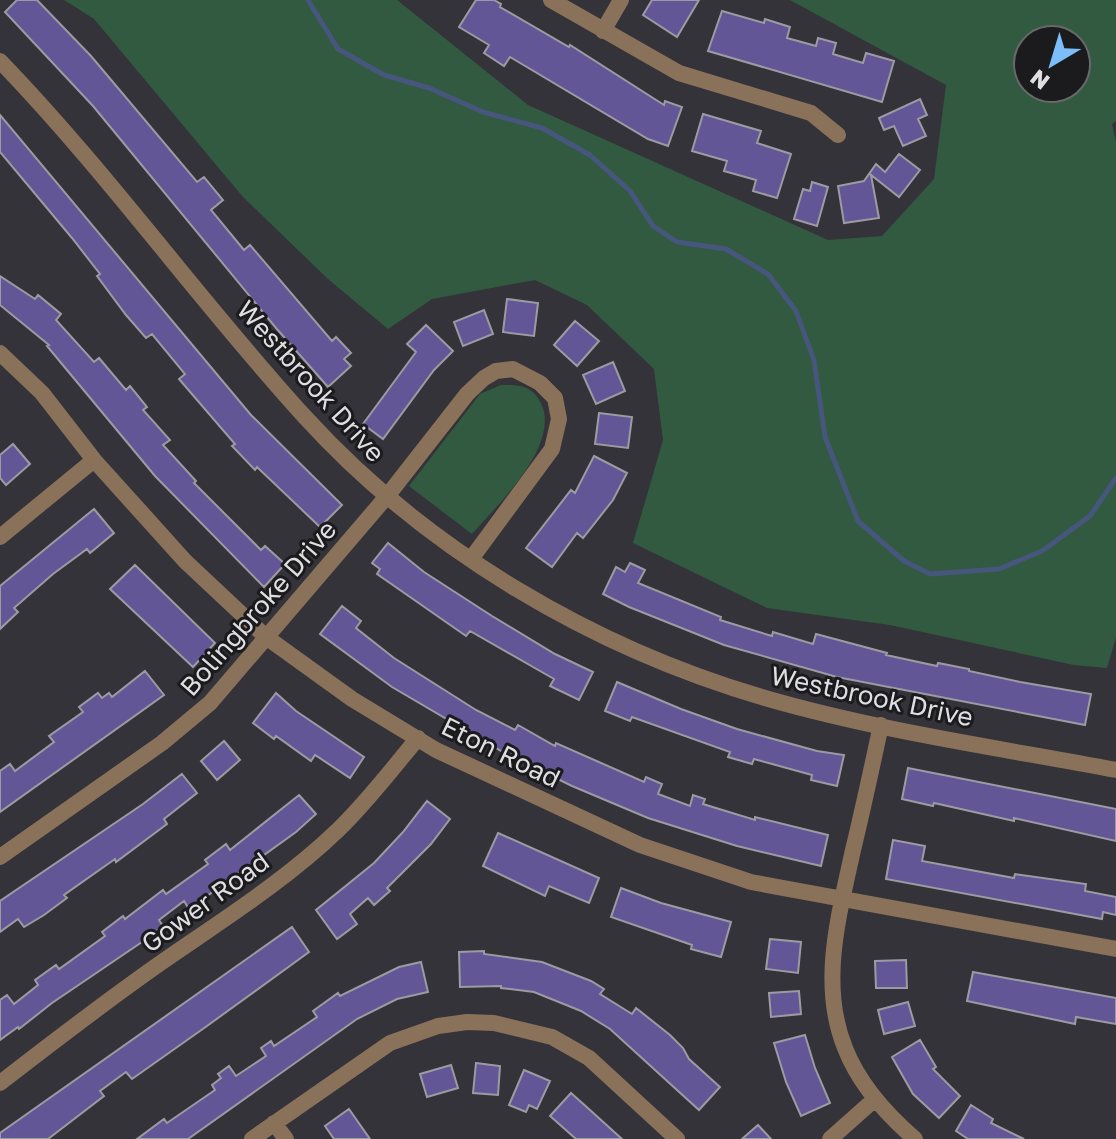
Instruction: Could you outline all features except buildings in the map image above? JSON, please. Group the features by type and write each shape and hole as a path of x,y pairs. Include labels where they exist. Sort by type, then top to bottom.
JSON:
{"street":[{"path":"551,0 679,73 811,113 838,135"},
{"path":"603,31 621,0"},
{"name":"Westbrook Drive","path":"0,61 306,418 368,479 471,559 571,619 623,645 702,677 778,701 881,725 1116,770"},
{"name":"Eton Road","path":"0,353 42,393 94,460 185,561 266,637 352,699 436,750 640,845 751,882 1116,949"},
{"name":"Bolingbroke Drive","path":"0,857 162,743 210,703 388,495 448,417 484,378 496,371 513,369 540,383 555,398 559,419 552,449 471,559"},
{"path":"0,537 94,460"},
{"path":"881,725 836,929 833,1004 845,1049 875,1099 888,1116 915,1139"},
{"name":"Gower Road","path":"0,1083 118,993 256,897 309,856 355,812 418,738"},
{"path":"252,1139 390,1043 438,1026 467,1022 494,1023 552,1037 589,1058 677,1139"},
{"path":"830,1139 875,1099"},
{"path":"274,1123 286,1139"}],"green space":[{"path":"64,0 397,0 528,105 828,240 882,236 934,179 946,85 790,0 1116,0 1116,121 1112,124 1116,142 1116,637 1107,668 1074,665 890,625 767,608 633,543 663,440 654,369 587,305 535,280 432,299 388,329 328,279 243,197 94,19"},
{"path":"501,385 521,386 533,392 544,412 544,428 540,445 520,478 472,534 409,486 480,394"}],"waterway":[{"path":"308,0 338,49 384,75 429,88 483,112 542,128 590,155 630,191 653,226 677,242 726,249 768,274 796,311 814,360 825,437 858,521 904,561 930,574 999,569 1042,551 1090,516 1116,478"}]}
